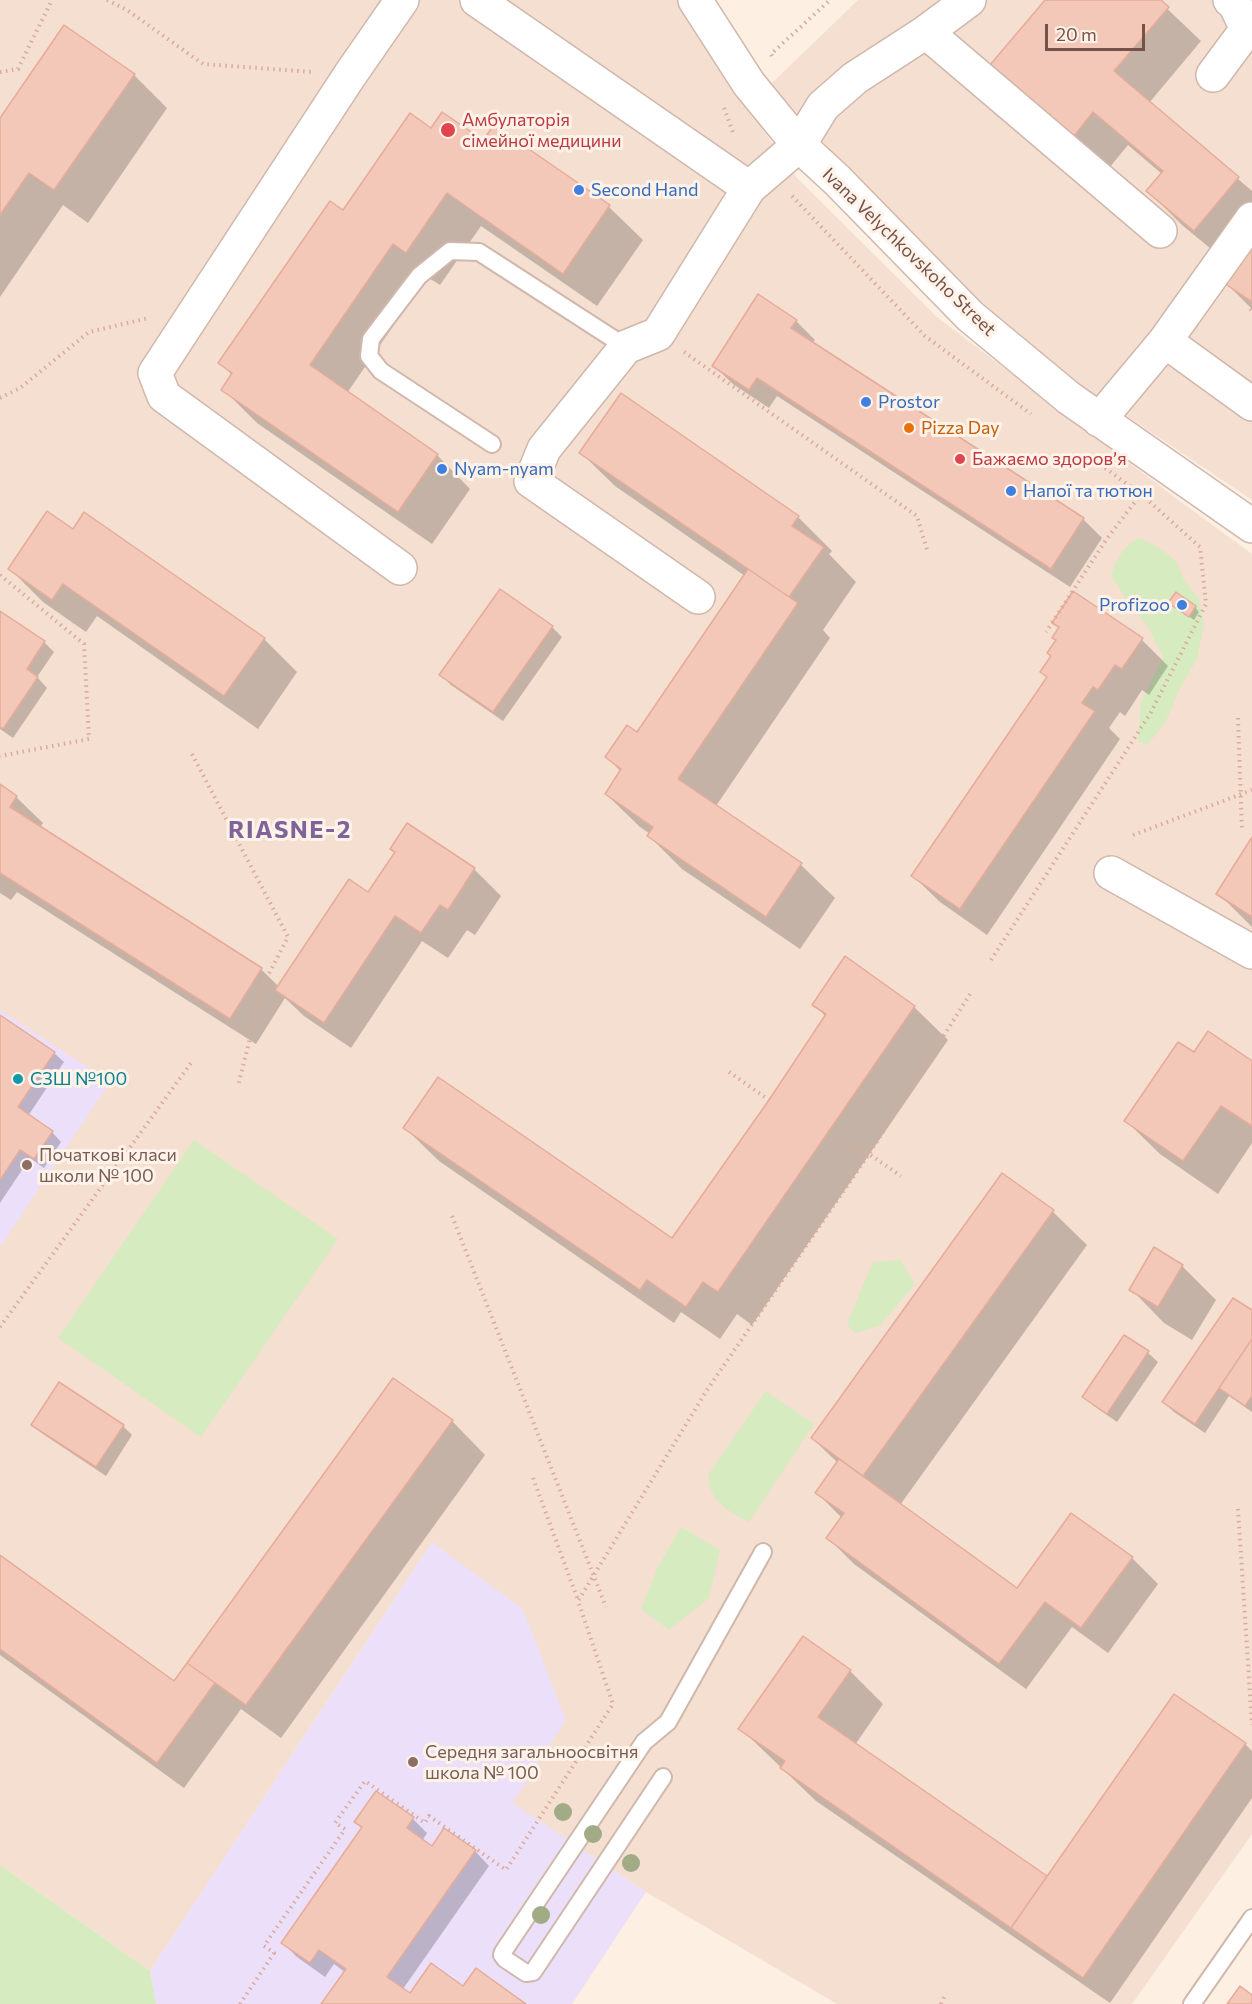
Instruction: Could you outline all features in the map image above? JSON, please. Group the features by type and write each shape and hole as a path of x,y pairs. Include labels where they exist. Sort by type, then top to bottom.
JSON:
{"street":[{"path":"400,568 164,396 155,373 350,75 402,0"},
{"path":"477,0 749,188"},
{"name":"Ivana Velychkovskoho Street","path":"695,0 749,84 799,145 837,180 970,315 1069,398 1252,526"},
{"path":"698,597 531,482 544,449 626,347 658,334 749,188 799,145 823,106 855,78 926,32 969,0"},
{"path":"1213,75 1247,29 1235,4 1230,0"},
{"path":"926,32 1160,231"},
{"path":"1099,420 1165,341 1252,219"},
{"path":"1165,341 1252,404"},
{"path":"1111,873 1252,952"}],"lane":[{"path":"492,444 381,371 369,356 371,339 418,276 450,251 479,252 626,347"},
{"path":"663,1777 533,1972 526,1973 504,1959 503,1952 644,1742 668,1722 763,1552"},
{"path":"1192,2004 1252,1918"}],"path":[{"path":"0,72 18,69 52,0"},
{"path":"108,0 127,10 203,64 350,75"},
{"path":"771,54 830,0"},
{"path":"723,106 734,134 749,188"},
{"path":"0,398 20,388 89,332 197,308"},
{"path":"658,334 917,516 928,553"},
{"path":"991,960 1150,714 1206,604 1200,547 1141,494 1106,540 1046,632"},
{"path":"0,576 84,645 89,740 0,756"},
{"path":"1238,718 1242,831"},
{"path":"192,754 288,937 264,983 238,1086"},
{"path":"1133,835 1252,790"},
{"path":"578,1601 707,1390 869,1154 972,991"},
{"path":"0,1327 190,1063"},
{"path":"729,1072 769,1100"},
{"path":"826,1138 869,1154 901,1176"},
{"path":"452,1216 606,1607"},
{"path":"240,2004 274,1953 264,1946 345,1829 335,1822 365,1781 425,1823 429,1816 506,1870 613,1704 533,1478"},
{"path":"1238,1509 1252,1725"},
{"path":"941,2004 946,1993"}],"shaded area":[{"path":"0,0 684,0 746,106 797,178 937,317 1252,554 1252,1834 1132,2004 837,2004 646,1892 512,1803 432,1542 150,1971 0,1865"},
{"path":"858,0 1252,0 1252,500 1058,372 985,316 771,84"},
{"name":"Початкові класи школи № 100","path":"0,1010 110,1082 0,1247"},
{"name":"Середня загальноосвітня школа № 100","path":"432,1542 523,1609 566,1720 513,1803 646,1892 572,2004 156,2004 150,1971"}],"green space":[{"path":"1139,538 1157,546 1176,561 1184,580 1199,599 1204,624 1197,659 1181,686 1165,723 1147,745 1138,741 1141,702 1163,657 1147,625 1132,608 1111,575 1121,553"},
{"path":"194,1140 338,1239 201,1437 58,1338"},
{"path":"900,1260 915,1284 879,1326 855,1333 847,1324 873,1262"},
{"path":"766,1391 814,1424 749,1522 721,1504 712,1492 708,1475"},
{"path":"681,1527 720,1550 709,1598 669,1630 641,1609 658,1567"},
{"path":"0,1865 150,1971 156,2004 0,2004"}],"building":[{"path":"1045,0 1161,0 1169,7 1114,71 1239,177 1194,231 1146,191 1163,171 1093,112 1074,136 990,65"},
{"path":"64,25 135,74 54,190 29,173 0,215 0,118"},
{"path":"442,112 483,140 494,125 610,205 563,274 447,193 406,253 393,244 310,365 438,454 398,512 221,390 232,373 218,363 330,201 343,210 410,113 431,128"},
{"path":"1252,235 1252,302 1221,281"},
{"path":"758,294 797,320 791,328 1084,518 1051,569 757,378 749,390 712,366"},
{"path":"621,393 799,516 792,526 824,547 789,597 579,453"},
{"path":"47,511 73,529 84,512 265,638 224,696 63,584 52,600 8,569"},
{"path":"748,569 798,603 678,779 802,863 766,917 647,836 653,827 605,794 621,769 605,757 627,725 637,732"},
{"path":"500,589 553,626 493,712 439,675"},
{"path":"1073,591 1143,638 1122,669 1115,665 1098,690 1093,687 1082,703 1095,711 960,909 911,876 1047,677 1040,672 1051,656 1047,653 1056,640 1052,638 1059,627 1052,623"},
{"path":"1176,592 1196,606 1189,617 1168,603"},
{"path":"0,611 45,641 27,669 38,677 3,729 0,727"},
{"path":"0,784 17,796 10,807 262,968 230,1019 0,873"},
{"path":"407,823 475,868 448,910 440,905 421,933 395,916 324,1023 275,990 349,879 368,892 395,852 390,849"},
{"path":"1252,837 1252,917 1216,894"},
{"path":"845,956 915,1006 718,1292 703,1282 686,1307 647,1280 640,1290 403,1128 438,1077 672,1238 826,1014 812,1005"},
{"name":"СЗШ №100","path":"0,1015 55,1052 18,1107 53,1131 34,1159 20,1150 0,1180"},
{"path":"1208,1031 1252,1061 1252,1126 1221,1106 1183,1161 1124,1121 1178,1042 1194,1052"},
{"path":"1002,1173 1054,1210 863,1476 811,1438"},
{"path":"1154,1247 1183,1265 1158,1307 1129,1290"},
{"path":"1233,1298 1252,1310 1252,1339 1195,1424 1162,1402"},
{"path":"1124,1335 1149,1351 1107,1414 1082,1397"},
{"path":"1252,1339 1252,1396 1245,1406 1219,1388"},
{"path":"393,1378 453,1420 246,1705 187,1663"},
{"path":"59,1382 124,1425 96,1467 31,1425"},
{"path":"839,1459 1017,1588 1071,1513 1133,1557 1081,1628 1045,1602 999,1664 826,1538 844,1513 815,1493"},
{"path":"0,1555 174,1681 187,1663 215,1683 157,1763 0,1649"},
{"path":"803,1636 851,1670 818,1717 1047,1876 1011,1928 780,1768 785,1761 738,1729"},
{"path":"1174,1694 1246,1743 1083,1978 1011,1928"},
{"path":"376,1791 414,1817 407,1828 432,1846 444,1828 476,1850 387,1977 410,1993 431,1963 463,1986 476,1968 526,2004 321,2004 346,1969 319,1950 310,1963 281,1943 362,1827 354,1822"},
{"path":"1240,1986 1252,1995 1252,2004 1227,2004"}],"place":[{"name":"Амбулаторія сімейної медицини","path":"448,130"},
{"name":"Second Hand","path":"579,190"},
{"name":"Prostor","path":"866,402"},
{"name":"Pizza Day","path":"909,428"},
{"name":"Бажаємо здоровʼя","path":"960,459"},
{"name":"Nyam-nyam","path":"442,469"},
{"name":"Напої та тютюн","path":"1011,491"},
{"name":"Profizoo","path":"1182,605"},
{"name":"СЗШ №100","path":"18,1079"},
{"name":"Початкові класи школи № 100","path":"27,1165"},
{"name":"Середня загальноосвітня школа № 100","path":"413,1762"}],"district":[{"name":"RIASNE-2","path":"290,830"}]}
